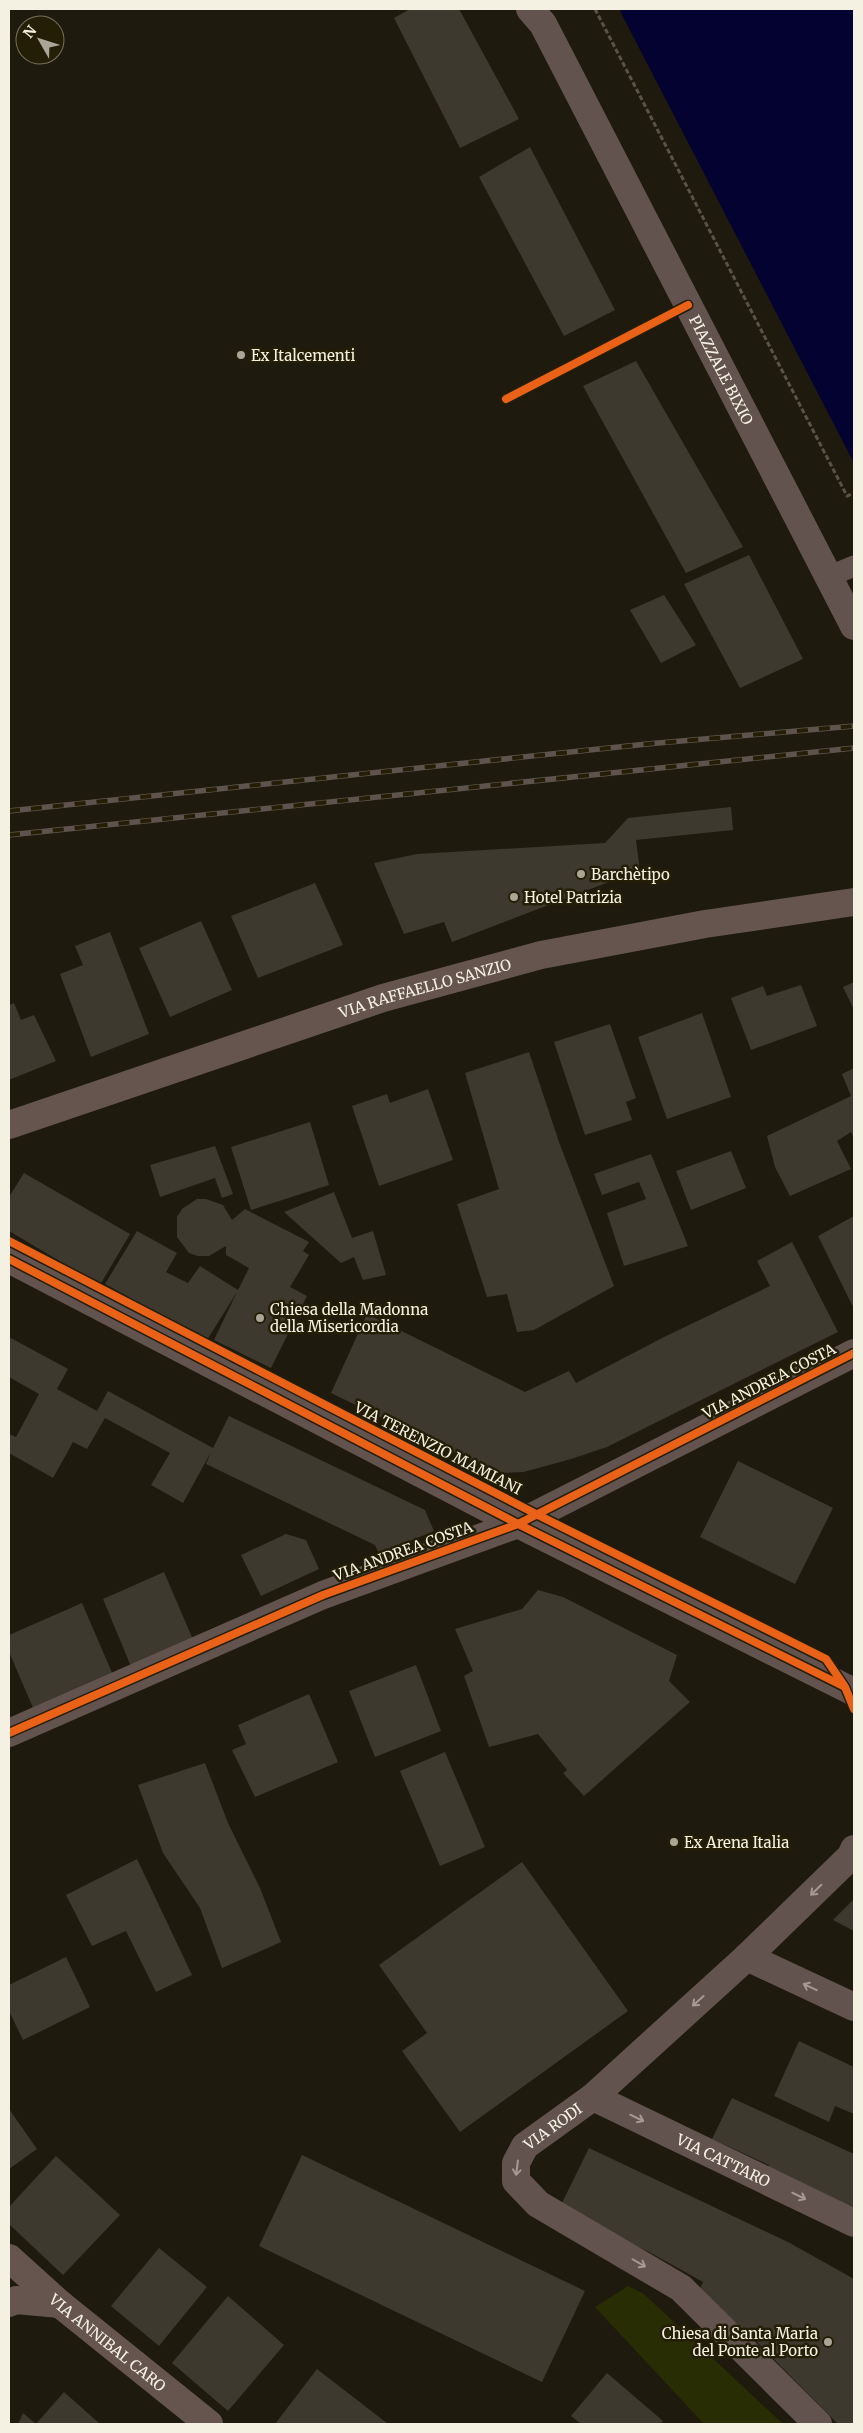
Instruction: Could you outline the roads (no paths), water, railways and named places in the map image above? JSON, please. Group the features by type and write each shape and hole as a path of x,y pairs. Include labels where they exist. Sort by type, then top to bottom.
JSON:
{"main road":[{"name":"VIA RAFFAELLO SANZIO","path":"9,1125 383,998 541,954 705,924 854,902"},
{"name":"VIA ANNIBAL CARO","path":"9,2258 60,2304 209,2424"},
{"path":"9,2303 16,2300 60,2304"}],"street":[{"name":"PIAZZALE BIXIO","path":"530,9 543,24 854,626"},
{"name":"VIA TERENZIO MAMIANI","path":"9,1259 518,1524 852,1693"},
{"name":"VIA ANDREA COSTA","path":"9,1733 323,1595 518,1524 854,1353"},
{"name":"VIA RODI","path":"818,2424 682,2288 538,2204 516,2181 516,2163 525,2146 593,2097 747,1956 853,1854"},
{"path":"747,1956 854,2007"},
{"name":"VIA CATTARO","path":"593,2097 854,2223"}],"lane":[{"path":"828,577 854,566"}],"railway":[{"path":"9,811 647,744 854,726"},
{"path":"9,835 854,748"}],"place":[{"name":"Ex Italcementi","path":"241,355"},
{"name":"Barchètipo","path":"581,874"},
{"name":"Hotel Patrizia","path":"514,897"},
{"name":"Chiesa della Madonna della Misericordia","path":"260,1318"},
{"name":"Ex Arena Italia","path":"674,1842"},
{"name":"Chiesa di Santa Maria del Ponte al Porto","path":"828,2342"}]}
